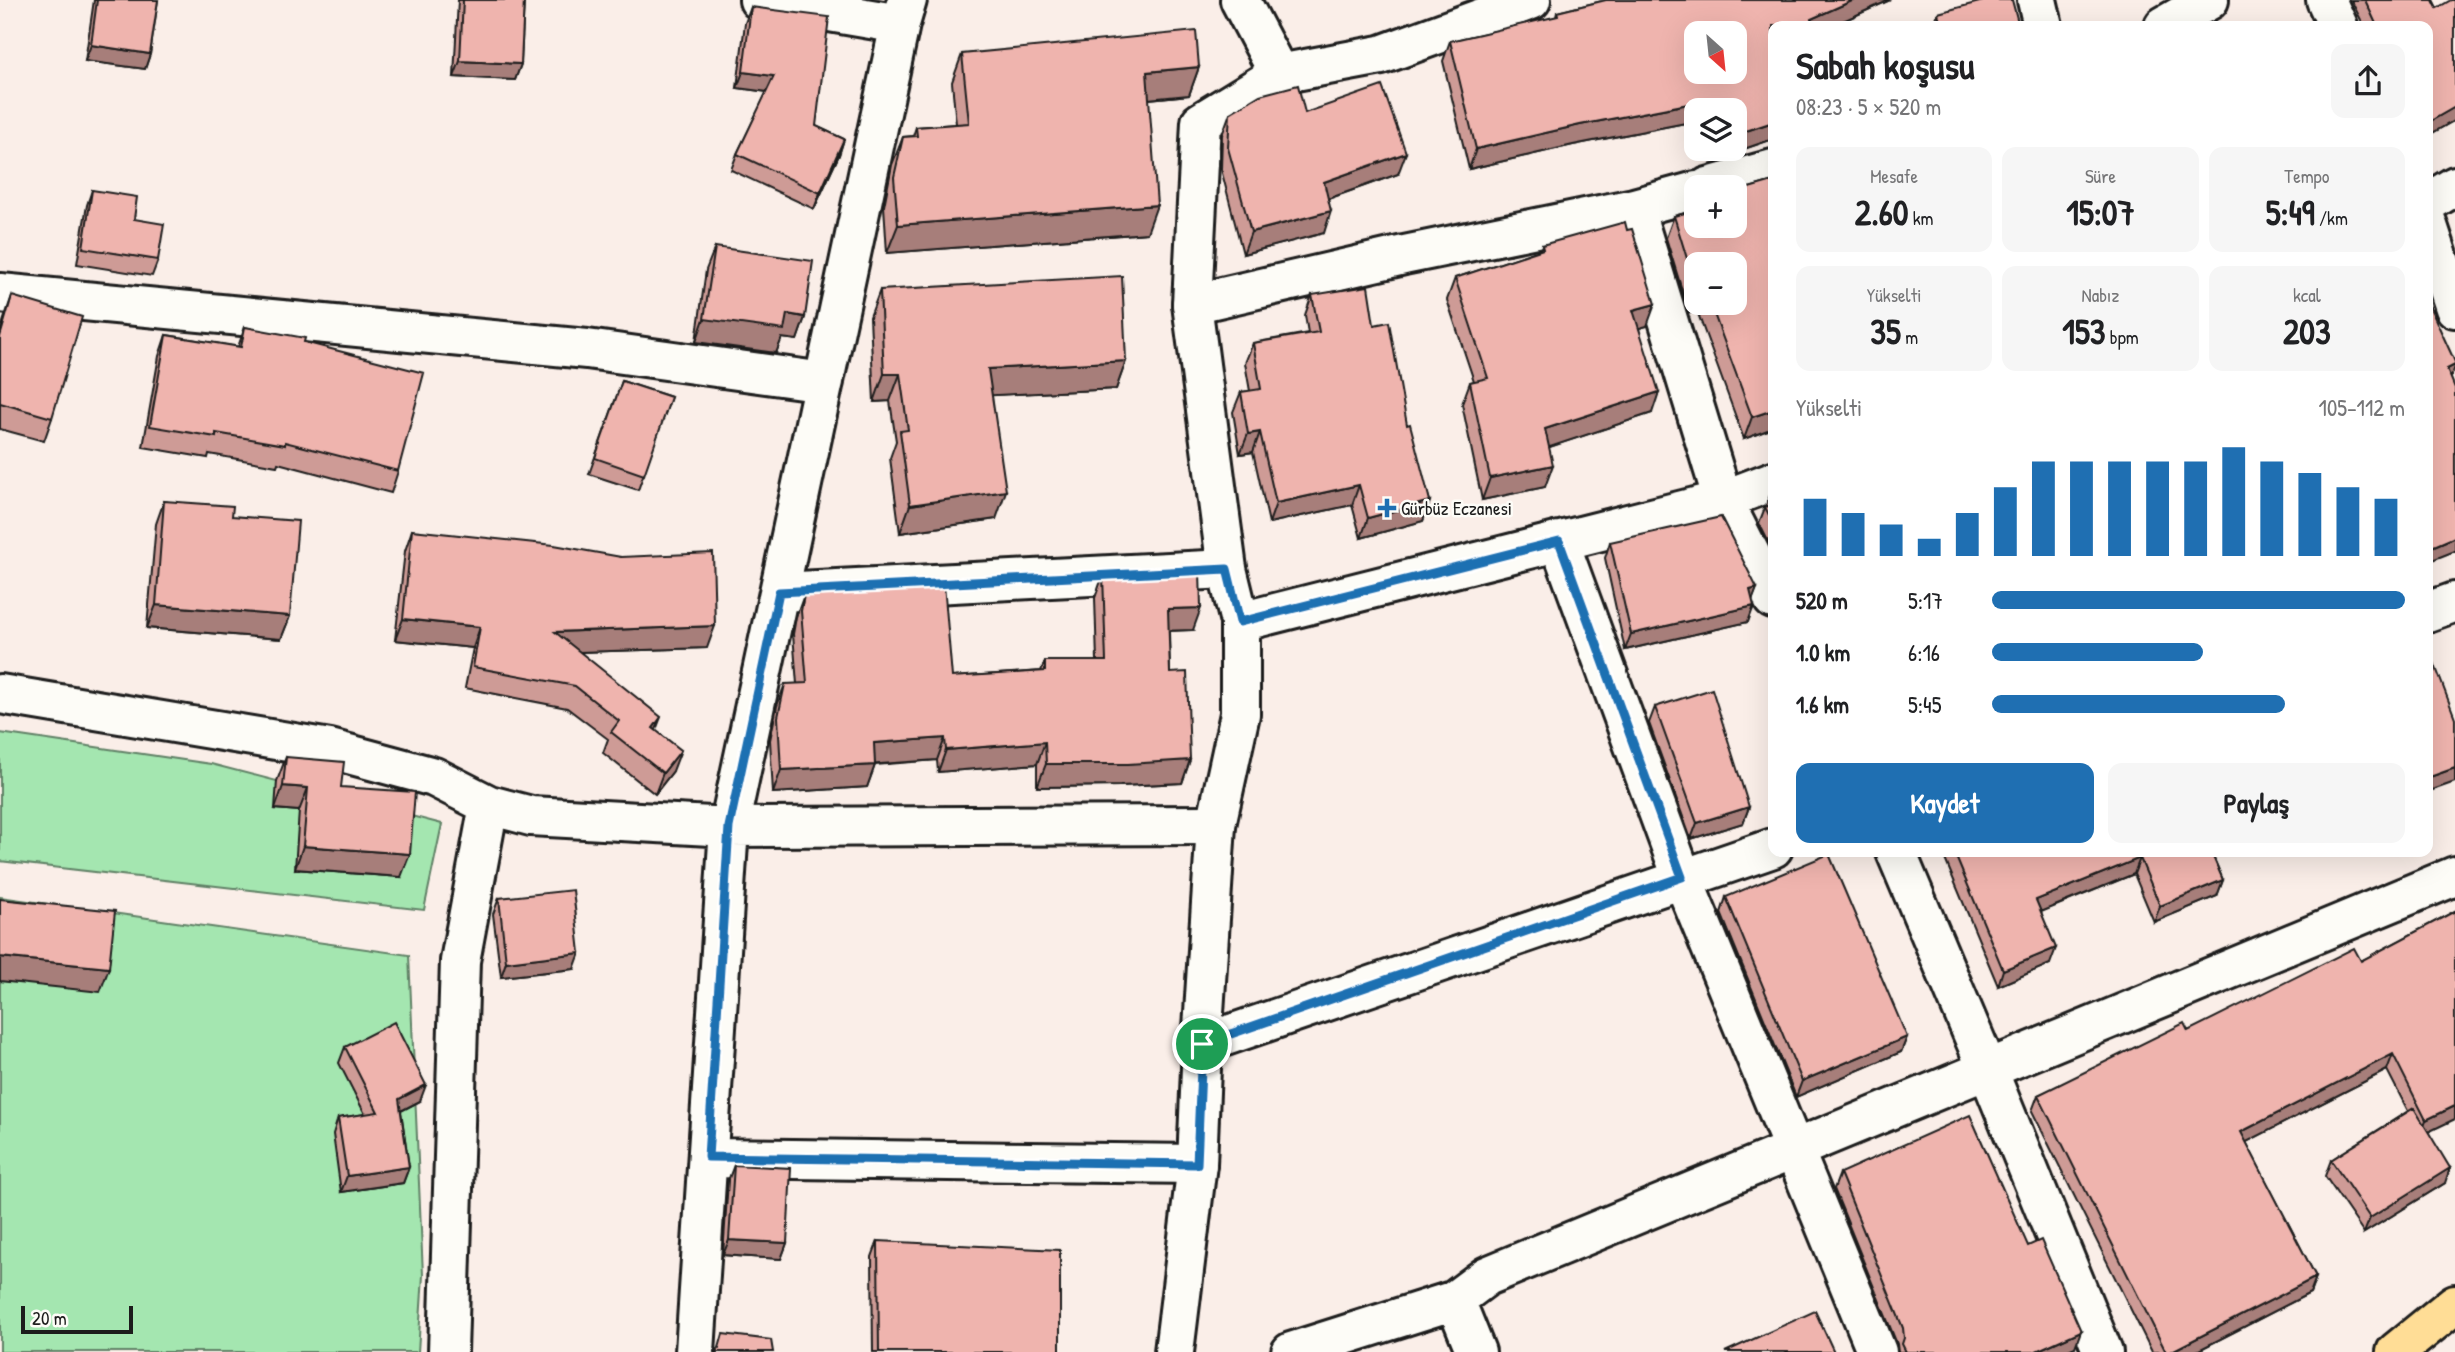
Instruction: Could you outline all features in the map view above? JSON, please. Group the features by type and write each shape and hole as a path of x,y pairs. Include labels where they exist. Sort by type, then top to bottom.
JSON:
{"highway":[{"path":"2396,1352 2455,1304"}],"street":[{"path":"695,1352 729,827 903,12 759,0"},
{"path":"1240,0 1279,74"},
{"path":"1174,1352 1197,1164 1216,825 1240,714 1240,622 1227,569 1192,304 1201,122 1279,74 1381,55 1531,0"},
{"path":"2037,0 2042,21"},
{"path":"2173,21 2209,0"},
{"path":"2326,0 2336,21"},
{"path":"1747,176 1768,170"},
{"path":"2433,199 2455,186"},
{"path":"1192,304 1404,255 1634,208 1684,194"},
{"path":"1634,208 1723,500 1768,589"},
{"path":"2433,241 2455,308"},
{"path":"0,293 587,349 824,382"},
{"path":"1240,622 1723,500 1768,483"},
{"path":"1559,541 1682,877 1878,1352"},
{"path":"779,592 1227,569"},
{"path":"2433,610 2455,602"},
{"path":"0,694 330,749 433,777 489,804 531,816 729,827 1216,825"},
{"path":"448,1352 460,961 489,804"},
{"path":"1202,1044 1768,850"},
{"path":"1898,857 2103,1352"},
{"path":"1291,1352 1455,1300 1487,1276 1795,1151 1987,1068 2455,876"},
{"path":"708,1157 1197,1164"},
{"path":"1455,1300 1476,1352"}],"green space":[{"path":"0,733 211,764 442,824 424,910 0,861"},
{"path":"0,897 409,955 423,1275 418,1352 0,1352"}],"building":[{"path":"97,0 158,0 150,54 91,45"},
{"path":"463,0 524,0 521,64 460,61"},
{"path":"1606,0 1854,0 1812,21 1768,21 1768,124 1747,131 1747,98 1684,98 1684,105 1476,149 1450,41 1558,16 1557,12"},
{"path":"1987,0 2012,0 2018,21 1940,21 1938,13"},
{"path":"2365,0 2433,0 2437,8 2455,0 2455,107 2433,120 2433,21 2375,21"},
{"path":"751,7 829,17 816,126 844,139 820,193 737,154 774,76 743,72"},
{"path":"1196,31 1199,67 1147,72 1157,205 898,225 894,177 903,137 917,136 916,127 969,123 962,54"},
{"path":"1298,85 1305,113 1382,86 1406,153 1324,182 1331,211 1251,232 1228,148 1230,113 1260,95"},
{"path":"1768,182 1768,412 1752,417 1714,315 1747,315 1747,252 1685,252 1674,216 1684,213 1684,238 1747,238 1747,189"},
{"path":"92,190 137,197 134,219 164,224 158,260 83,248"},
{"path":"1625,222 1627,230 1632,229 1655,304 1633,310 1659,392 1545,429 1553,465 1490,478 1470,382 1488,378 1455,278 1543,249 1542,245"},
{"path":"715,247 813,261 805,317 787,314 784,330 704,319"},
{"path":"1122,276 1126,361 988,369 1006,491 910,505 900,431 908,430 900,374 884,374 880,290"},
{"path":"1368,286 1374,325 1389,322 1407,425 1410,424 1430,501 1368,518 1359,485 1276,503 1260,432 1248,434 1241,392 1261,389 1253,343 1319,332 1312,295"},
{"path":"12,296 82,317 52,418 0,403 0,337"},
{"path":"2433,314 2455,362 2455,365 2447,369 2455,388 2455,537 2433,546"},
{"path":"245,327 305,338 304,342 424,373 398,471 285,442 285,445 216,433 216,437 150,426 166,335 241,347"},
{"path":"622,381 671,397 644,475 595,458"},
{"path":"164,501 233,506 232,516 298,521 290,616 156,605"},
{"path":"1721,517 1757,588 1750,590 1754,606 1631,634 1610,542"},
{"path":"412,530 554,545 621,557 713,553 715,626 555,632 661,717 653,728 681,750 663,773 611,732 619,721 575,686 473,667 480,627 403,619"},
{"path":"1200,570 1201,608 1168,609 1170,673 1187,672 1190,760 1128,764 1046,764 1045,742 946,750 945,738 874,743 875,765 781,770 778,717 785,684 807,683 801,611 804,595 944,584 952,677 1045,671 1045,661 1106,661 1103,575"},
{"path":"2433,660 2455,718 2455,768 2433,776"},
{"path":"1712,689 1749,807 1697,823 1655,707"},
{"path":"286,757 344,762 341,787 415,792 410,854 303,846 308,788 283,786"},
{"path":"1822,857 1830,857 1907,1037 1802,1081 1726,897"},
{"path":"1956,857 2213,857 2223,880 2160,906 2140,858 2036,900 2056,948 2003,970"},
{"path":"573,890 580,953 506,962 499,898"},
{"path":"0,899 115,911 109,968 0,957"},
{"path":"2455,911 2455,1106 2426,1120 2393,1054 2241,1132 2316,1277 2166,1352 2038,1095 2184,1023 2188,1031 2354,948 2361,961"},
{"path":"394,1022 426,1085 399,1099 409,1167 347,1176 338,1118 378,1112 345,1047"},
{"path":"2414,1108 2450,1168 2370,1218 2331,1160"},
{"path":"1970,1115 2028,1246 2041,1240 2081,1331 2034,1352 1906,1352 1902,1344 1903,1328 1840,1173"},
{"path":"734,1165 791,1168 787,1243 729,1240"},
{"path":"878,1241 1060,1250 1060,1352 879,1352"},
{"path":"1815,1311 1834,1352 1725,1352"},
{"path":"723,1334 771,1340 773,1352 715,1352"}],"place":[{"name":"Gürbüz Eczanesi","path":"1387,508"}],"route":[{"path":"1559,541 1682,877 1202,1044 1197,1164 708,1157 729,827 779,592 1227,569 1240,622 1559,541"}]}
